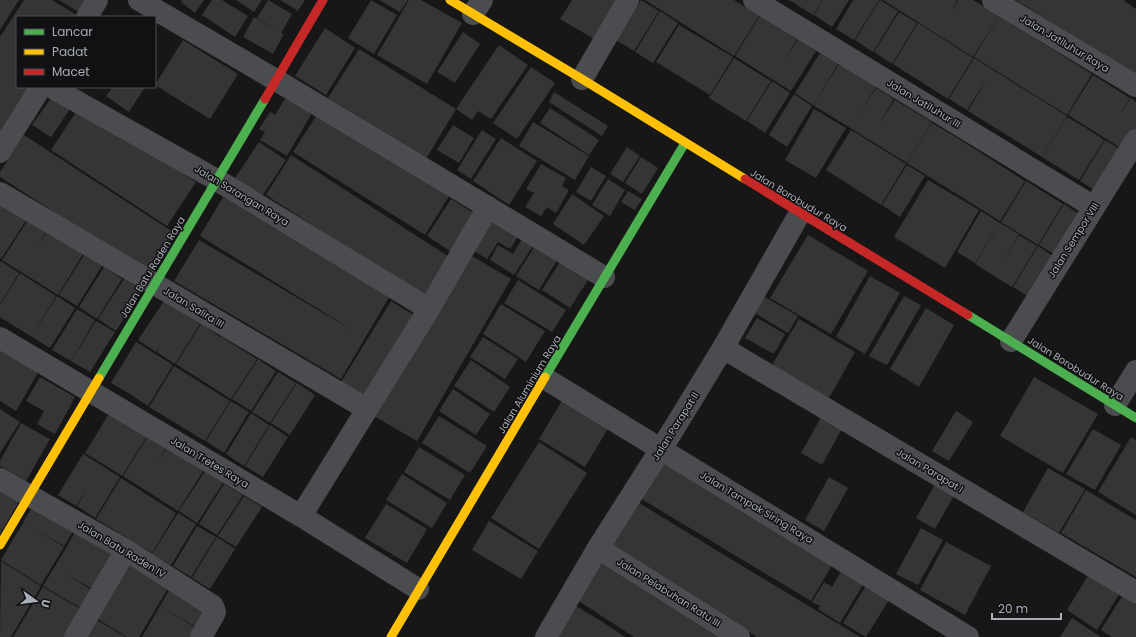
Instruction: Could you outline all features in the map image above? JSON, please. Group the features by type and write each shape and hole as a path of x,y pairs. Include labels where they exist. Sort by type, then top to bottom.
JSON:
{"street":[{"path":"87,16 98,0"},
{"path":"139,0 276,80 604,277"},
{"name":"Jalan Batu Raden Raya","path":"0,545 323,0"},
{"name":"Jalan Borobudur Raya","path":"450,0 477,7 582,79 800,214 1136,418"},
{"path":"582,79 628,0"},
{"name":"Jalan Jatiluhur III","path":"754,0 1094,207"},
{"name":"Jalan Jatiluhur Raya","path":"993,0 1136,86"},
{"path":"0,152 41,88"},
{"name":"Jalan Sarangan Raya","path":"53,88 217,180 429,309"},
{"name":"Jalan Sempor VIII","path":"1011,341 1136,140"},
{"name":"Jalan Aluminium Raya","path":"391,637 418,589 546,379 604,277 685,143"},
{"name":"Jalan Salira III","path":"0,193 366,409"},
{"path":"301,516 429,309 488,208"},
{"name":"Jalan Parapat II","path":"546,637 598,548 723,348 800,214"},
{"name":"Jalan Tretes Raya","path":"0,338 301,516 418,589"},
{"name":"Jalan Parapat I","path":"723,348 1136,592"},
{"path":"1115,405 1136,371"},
{"name":"Jalan Tampak Siring Raya","path":"546,379 968,637"},
{"name":"Jalan Batu Raden IV","path":"0,479 126,550 213,606 215,612 201,637"},
{"name":"Jalan Pelabuhan Ratu III","path":"598,548 739,637"},
{"path":"75,637 126,550"}],"building":[{"path":"0,0 19,0 0,30"},
{"path":"24,0 52,0 78,16 16,16 16,88 36,88 0,145 0,37"},
{"path":"59,0 90,0 82,14"},
{"path":"182,0 204,0 195,13 181,2"},
{"path":"212,0 222,0 248,16 235,37 202,15"},
{"path":"236,0 262,0 254,12"},
{"path":"268,0 292,14 281,33 284,34 273,54 243,37 254,17 278,31 257,18"},
{"path":"280,0 305,0 298,11"},
{"path":"371,0 397,15 374,54 348,38"},
{"path":"379,0 408,0 400,12"},
{"path":"409,0 421,0 462,23 427,84 377,55"},
{"path":"572,0 623,0 599,42 560,19"},
{"path":"641,0 659,11 634,51 616,40"},
{"path":"645,0 734,0 759,16 734,56"},
{"path":"789,0 823,0 813,15"},
{"path":"823,0 849,0 832,27 814,15"},
{"path":"853,0 879,0 854,40 836,29"},
{"path":"880,0 898,11 873,52 855,40"},
{"path":"883,0 957,0 951,12 958,0 973,0 999,16 973,57"},
{"path":"1016,0 1123,0 1136,9 1136,75"},
{"path":"660,11 678,23 653,63 635,52"},
{"path":"899,12 917,23 892,64 874,52"},
{"path":"760,16 797,39 782,64 798,39 816,51 791,91 735,56"},
{"path":"999,16 1092,74 1067,115 974,57"},
{"path":"918,23 973,58 948,99 893,64"},
{"path":"679,25 733,57 710,95 656,62"},
{"path":"325,28 355,48 326,95 295,76"},
{"path":"463,32 480,44 455,83 437,72"},
{"path":"183,40 238,74 210,119 156,86"},
{"path":"499,45 528,65 491,119 478,111 472,120 456,109"},
{"path":"359,49 456,109 426,159 328,98"},
{"path":"820,53 838,64 813,105 795,93"},
{"path":"734,58 771,81 746,121 709,98"},
{"path":"974,58 1067,116 1042,157 968,111 987,79 967,110 949,99"},
{"path":"839,64 876,87 856,119 876,88 894,99 879,124 895,100 932,122 907,163 813,105"},
{"path":"531,67 555,83 517,139 493,123"},
{"path":"1093,75 1130,98 1119,116 1131,98 1136,102 1136,131 1124,150 1068,115"},
{"path":"772,81 790,93 765,133 747,121"},
{"path":"112,88 144,88 129,112 106,96"},
{"path":"554,92 608,126 602,136 549,102"},
{"path":"794,94 812,106 787,147 769,135"},
{"path":"52,97 70,109 51,137 32,125"},
{"path":"286,97 312,113 287,156 260,140 265,132 259,129 270,112 275,115"},
{"path":"80,106 196,182 167,226 51,150"},
{"path":"550,108 599,140 589,155 540,123"},
{"path":"814,109 846,128 816,178 785,160"},
{"path":"320,110 451,193 425,235 293,152"},
{"path":"1067,117 1104,140 1079,180 1042,157"},
{"path":"533,122 589,156 575,180 519,146"},
{"path":"932,123 1025,181 1000,221 907,163"},
{"path":"453,125 474,138 459,163 437,150"},
{"path":"482,130 496,139 471,179 457,170"},
{"path":"851,130 906,164 881,205 826,170"},
{"path":"24,135 176,234 150,274 0,177 0,172"},
{"path":"501,138 537,161 509,205 473,181"},
{"path":"1105,140 1123,151 1098,192 1080,181"},
{"path":"259,142 286,160 260,199 233,181"},
{"path":"627,147 640,156 623,182 610,174"},
{"path":"291,155 451,258 426,298 266,195"},
{"path":"641,157 658,168 642,194 625,183"},
{"path":"541,164 566,178 562,186 569,190 556,213 547,207 541,216 525,207 534,193 526,189"},
{"path":"907,165 925,176 900,217 882,205"},
{"path":"591,167 606,176 591,201 576,192"},
{"path":"608,179 625,190 610,216 592,205"},
{"path":"928,180 979,210 945,268 894,237"},
{"path":"1026,181 1063,204 1038,245 1001,222"},
{"path":"628,191 642,199 635,210 621,202"},
{"path":"226,192 391,294 341,379 174,281 199,240 357,333 200,236"},
{"path":"572,194 604,216 584,245 553,224"},
{"path":"451,199 477,215 453,253 427,236"},
{"path":"0,202 27,219 1,259 0,258"},
{"path":"1064,204 1082,216 1057,256 1039,245"},
{"path":"981,211 1000,223 975,263 957,252"},
{"path":"490,219 518,237 510,249 498,242 487,259 471,249"},
{"path":"28,220 46,231 37,246 47,231 83,254 58,295 2,260"},
{"path":"1000,223 1019,234 1000,266 1019,235 1037,246 1012,287 975,264"},
{"path":"808,235 868,271 831,334 770,298"},
{"path":"522,239 533,246 514,275 490,260 498,245 513,254"},
{"path":"537,243 559,257 539,290 516,276"},
{"path":"1038,246 1056,258 1031,298 1013,287"},
{"path":"467,253 511,279 417,441 372,415"},
{"path":"84,255 102,266 77,306 59,295"},
{"path":"562,259 590,277 570,308 542,290"},
{"path":"1,261 19,273 0,304 0,263"},
{"path":"104,267 122,279 97,319 79,307"},
{"path":"20,273 56,296 32,337 0,317 0,305"},
{"path":"870,276 900,293 865,354 836,337"},
{"path":"124,279 142,290 116,331 98,319"},
{"path":"518,280 566,310 552,332 504,303"},
{"path":"57,296 75,308 50,348 32,337"},
{"path":"763,296 798,316 788,333 753,312"},
{"path":"904,296 921,305 887,365 869,356"},
{"path":"164,301 200,324 175,364 157,352 159,348 156,352 138,340"},
{"path":"391,301 417,317 367,398 341,382"},
{"path":"501,304 545,331 526,362 483,334"},
{"path":"926,308 954,325 919,387 890,369"},
{"path":"77,309 95,320 71,361 52,350"},
{"path":"757,318 785,334 774,354 745,338"},
{"path":"799,319 855,352 829,398 772,365"},
{"path":"96,321 115,332 90,372 71,361"},
{"path":"201,324 219,336 217,340 220,336 257,359 231,399 176,364"},
{"path":"483,337 518,359 505,379 470,357"},
{"path":"0,339 43,364 16,411 0,401"},
{"path":"136,342 173,365 148,406 111,383"},
{"path":"258,359 276,371 251,411 232,399"},
{"path":"471,360 510,387 494,412 454,386"},
{"path":"174,366 230,401 205,441 149,407"},
{"path":"278,372 296,383 270,423 252,412"},
{"path":"40,377 75,397 55,434 37,424 44,411 26,401"},
{"path":"1034,377 1098,414 1063,473 1000,436"},
{"path":"297,383 315,395 290,435 271,423"},
{"path":"453,389 490,414 476,435 439,411"},
{"path":"563,399 609,427 585,467 539,439"},
{"path":"231,401 249,412 224,453 206,441"},
{"path":"0,409 20,422 0,453"},
{"path":"956,411 973,422 949,461 932,451"},
{"path":"110,412 147,436 122,476 85,453"},
{"path":"824,412 845,423 822,465 801,453"},
{"path":"251,413 269,425 244,466 226,454"},
{"path":"439,416 487,446 470,473 422,443"},
{"path":"21,423 50,439 26,481 0,466 0,461"},
{"path":"270,425 288,437 263,477 245,466"},
{"path":"1093,429 1121,445 1095,490 1066,474"},
{"path":"148,436 166,448 158,462 167,448 203,471 178,511 123,476"},
{"path":"1131,437 1136,440 1136,515 1098,492"},
{"path":"539,442 587,473 539,549 491,518"},
{"path":"419,447 465,475 450,500 404,472"},
{"path":"83,454 120,477 95,518 77,506 88,488 76,506 58,495"},
{"path":"665,457 835,560 811,601 640,498"},
{"path":"1048,468 1085,489 1059,533 1023,512"},
{"path":"205,471 223,483 197,523 179,511"},
{"path":"402,474 447,503 432,528 386,500"},
{"path":"829,477 848,488 824,531 805,520"},
{"path":"121,478 176,513 152,553 96,519"},
{"path":"937,481 956,492 935,529 916,518"},
{"path":"224,484 243,495 217,535 199,524"},
{"path":"0,488 20,500 0,534"},
{"path":"1086,490 1136,520 1136,577 1061,533"},
{"path":"244,496 262,507 236,547 218,536"},
{"path":"636,501 860,637 757,637 608,546"},
{"path":"35,503 75,528 64,546 23,522"},
{"path":"386,504 427,529 407,563 365,538"},
{"path":"178,513 196,524 171,565 152,554"},
{"path":"489,521 538,551 521,579 472,550"},
{"path":"24,522 64,547 41,585 1,560"},
{"path":"197,526 216,537 191,577 173,566"},
{"path":"921,528 943,540 918,585 896,574"},
{"path":"77,529 118,553 96,591 64,573 95,592 84,610 43,586"},
{"path":"217,537 235,549 210,589 192,578"},
{"path":"946,542 991,566 965,615 920,590"},
{"path":"604,557 730,637 634,637 577,600"},
{"path":"1,561 41,586 11,637 0,637"},
{"path":"129,561 170,585 139,637 127,637 96,618"},
{"path":"842,570 864,583 840,623 818,609 820,606 812,602 824,582 832,587"},
{"path":"1089,574 1120,593 1097,630 1067,610"},
{"path":"867,584 890,598 866,637 843,623"},
{"path":"43,587 84,611 69,637 13,637"},
{"path":"171,587 212,611 201,630 160,606"},
{"path":"1124,593 1136,601 1136,637 1112,637 1101,630"},
{"path":"574,605 601,621 625,637 554,637"},
{"path":"160,606 201,631 197,637 142,637"},
{"path":"1072,618 1101,637 1060,637"},
{"path":"95,619 126,637 85,637"}],"traffic: fast":[{"path":"99,378 265,99"},
{"path":"545,377 685,143"},
{"path":"968,315 1136,418"}],"traffic: slow":[{"path":"450,0 745,179"},
{"path":"391,637 545,377"},
{"path":"0,545 99,378"}],"traffic: jam":[{"path":"265,99 323,0"},
{"path":"745,179 968,315"}]}
